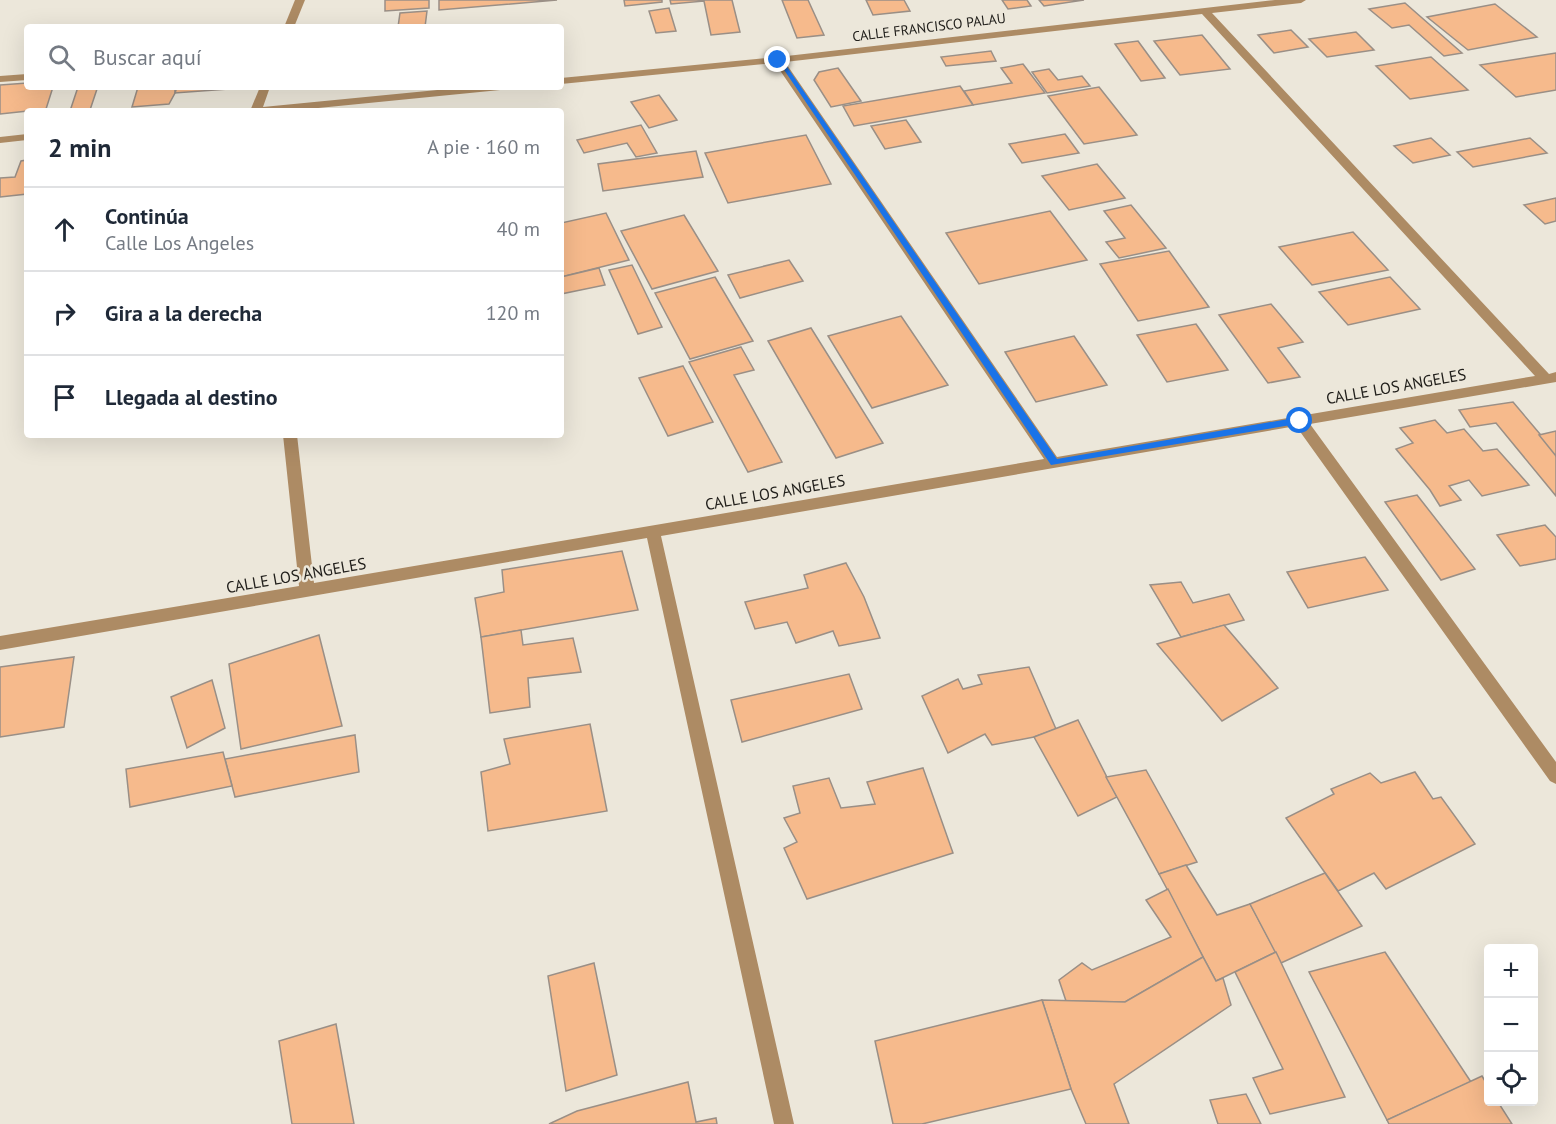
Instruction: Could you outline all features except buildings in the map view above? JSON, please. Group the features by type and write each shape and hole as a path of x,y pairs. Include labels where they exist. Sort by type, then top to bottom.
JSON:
{"street":[{"path":"290,24 300,0"},
{"name":"CALLE FRANCISCO PALAU","path":"564,81 778,60 1301,0"},
{"path":"1204,11 1551,378"},
{"path":"778,60 1054,463"},
{"path":"0,80 24,77"},
{"path":"257,108 264,90"},
{"path":"286,108 470,90"},
{"path":"0,140 24,137"},
{"name":"CALLE LOS ANGELES","path":"0,644 1551,378"},
{"path":"1300,421 1556,776"},
{"path":"290,438 307,591"},
{"path":"653,531 784,1124"}],"route":[{"path":"778,60 1054,463 1300,421"}]}
